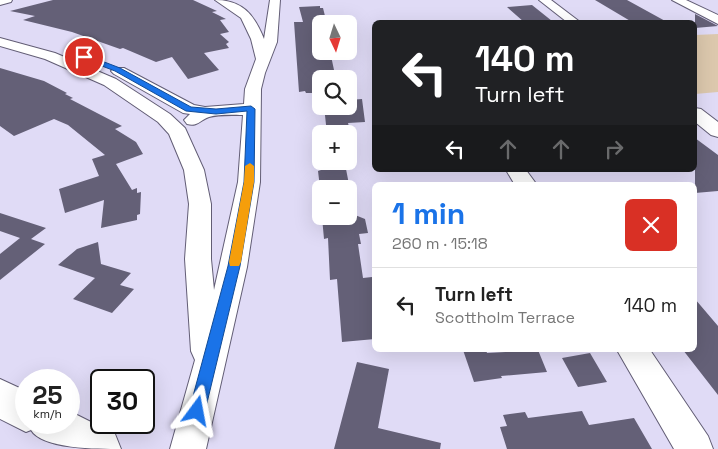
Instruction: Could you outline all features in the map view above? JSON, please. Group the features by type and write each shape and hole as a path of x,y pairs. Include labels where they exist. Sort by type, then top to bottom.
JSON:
{"main road":[{"path":"0,398 15,406"},
{"path":"71,434 100,449"}],"street":[{"path":"0,2 7,0"},
{"path":"220,0 238,9 251,20 263,59"},
{"path":"188,449 234,266 249,182 251,109 257,73 270,42 275,0"},
{"path":"544,0 571,20"},
{"path":"677,0 718,20"},
{"path":"0,32 67,50 100,63 117,70 189,109 205,112 251,109"},
{"path":"0,42 50,56 110,82 164,118 178,132 194,170 200,204 198,259 207,368"},
{"path":"178,132 205,112"},
{"path":"697,114 718,130"},
{"path":"633,352 695,449"}],"shaded area":[{"path":"718,34 718,92 697,94 697,35"}],"building":[{"path":"53,0 193,0 217,11 212,12 226,19 220,20 229,32 220,34 229,42 226,44 229,48 204,53 219,70 188,79 172,57 156,62 123,48 120,49 72,32 23,20 35,16 10,11"},
{"path":"595,0 627,0 663,20 629,20"},
{"path":"532,5 551,20 522,20 507,7"},
{"path":"320,6 320,8 323,8 325,15 312,15 312,60 332,60 334,70 312,70 312,93 299,92 294,22 303,22 299,7"},
{"path":"695,14 718,26 697,28 697,20 695,20"},
{"path":"0,68 44,81 67,93 65,94 73,98 70,99 122,126 115,129 136,142 143,154 116,164 132,190 137,188 137,193 141,192 140,214 137,215 137,220 101,228 104,200 65,213 59,189 99,176 92,159 105,155 68,125 54,119 14,136 0,126"},
{"path":"357,99 362,99 365,122 348,123 349,125 326,125 325,115 357,115"},
{"path":"697,139 718,155 718,191 697,193 697,182 695,182 695,172 697,172"},
{"path":"346,170 348,180 319,180 318,171"},
{"path":"0,213 46,228 31,239 45,244 0,280 0,254 20,238 0,231"},
{"path":"357,216 365,219 368,233 359,234 361,244 358,244 363,278 372,277 372,339 342,342 337,279 330,280 328,238 324,239 323,225 357,225"},
{"path":"98,242 101,264 131,273 120,285 134,289 112,313 73,299 95,278 58,265 77,249"},
{"path":"697,301 718,326 718,395 685,352 697,352"},
{"path":"464,352 539,352 547,372 501,376 502,378 474,382"},
{"path":"590,353 607,382 578,387 562,358"},
{"path":"357,362 389,369 378,428 441,443 440,449 334,449"},
{"path":"582,411 589,425 634,418 652,449 507,449 500,427 507,426 503,415 525,412 528,418"}],"slow traffic":[{"path":"235,262 250,166"}],"route":[{"path":"84,57 117,70 189,109 216,112 251,109 249,182 234,266 197,411"}]}
